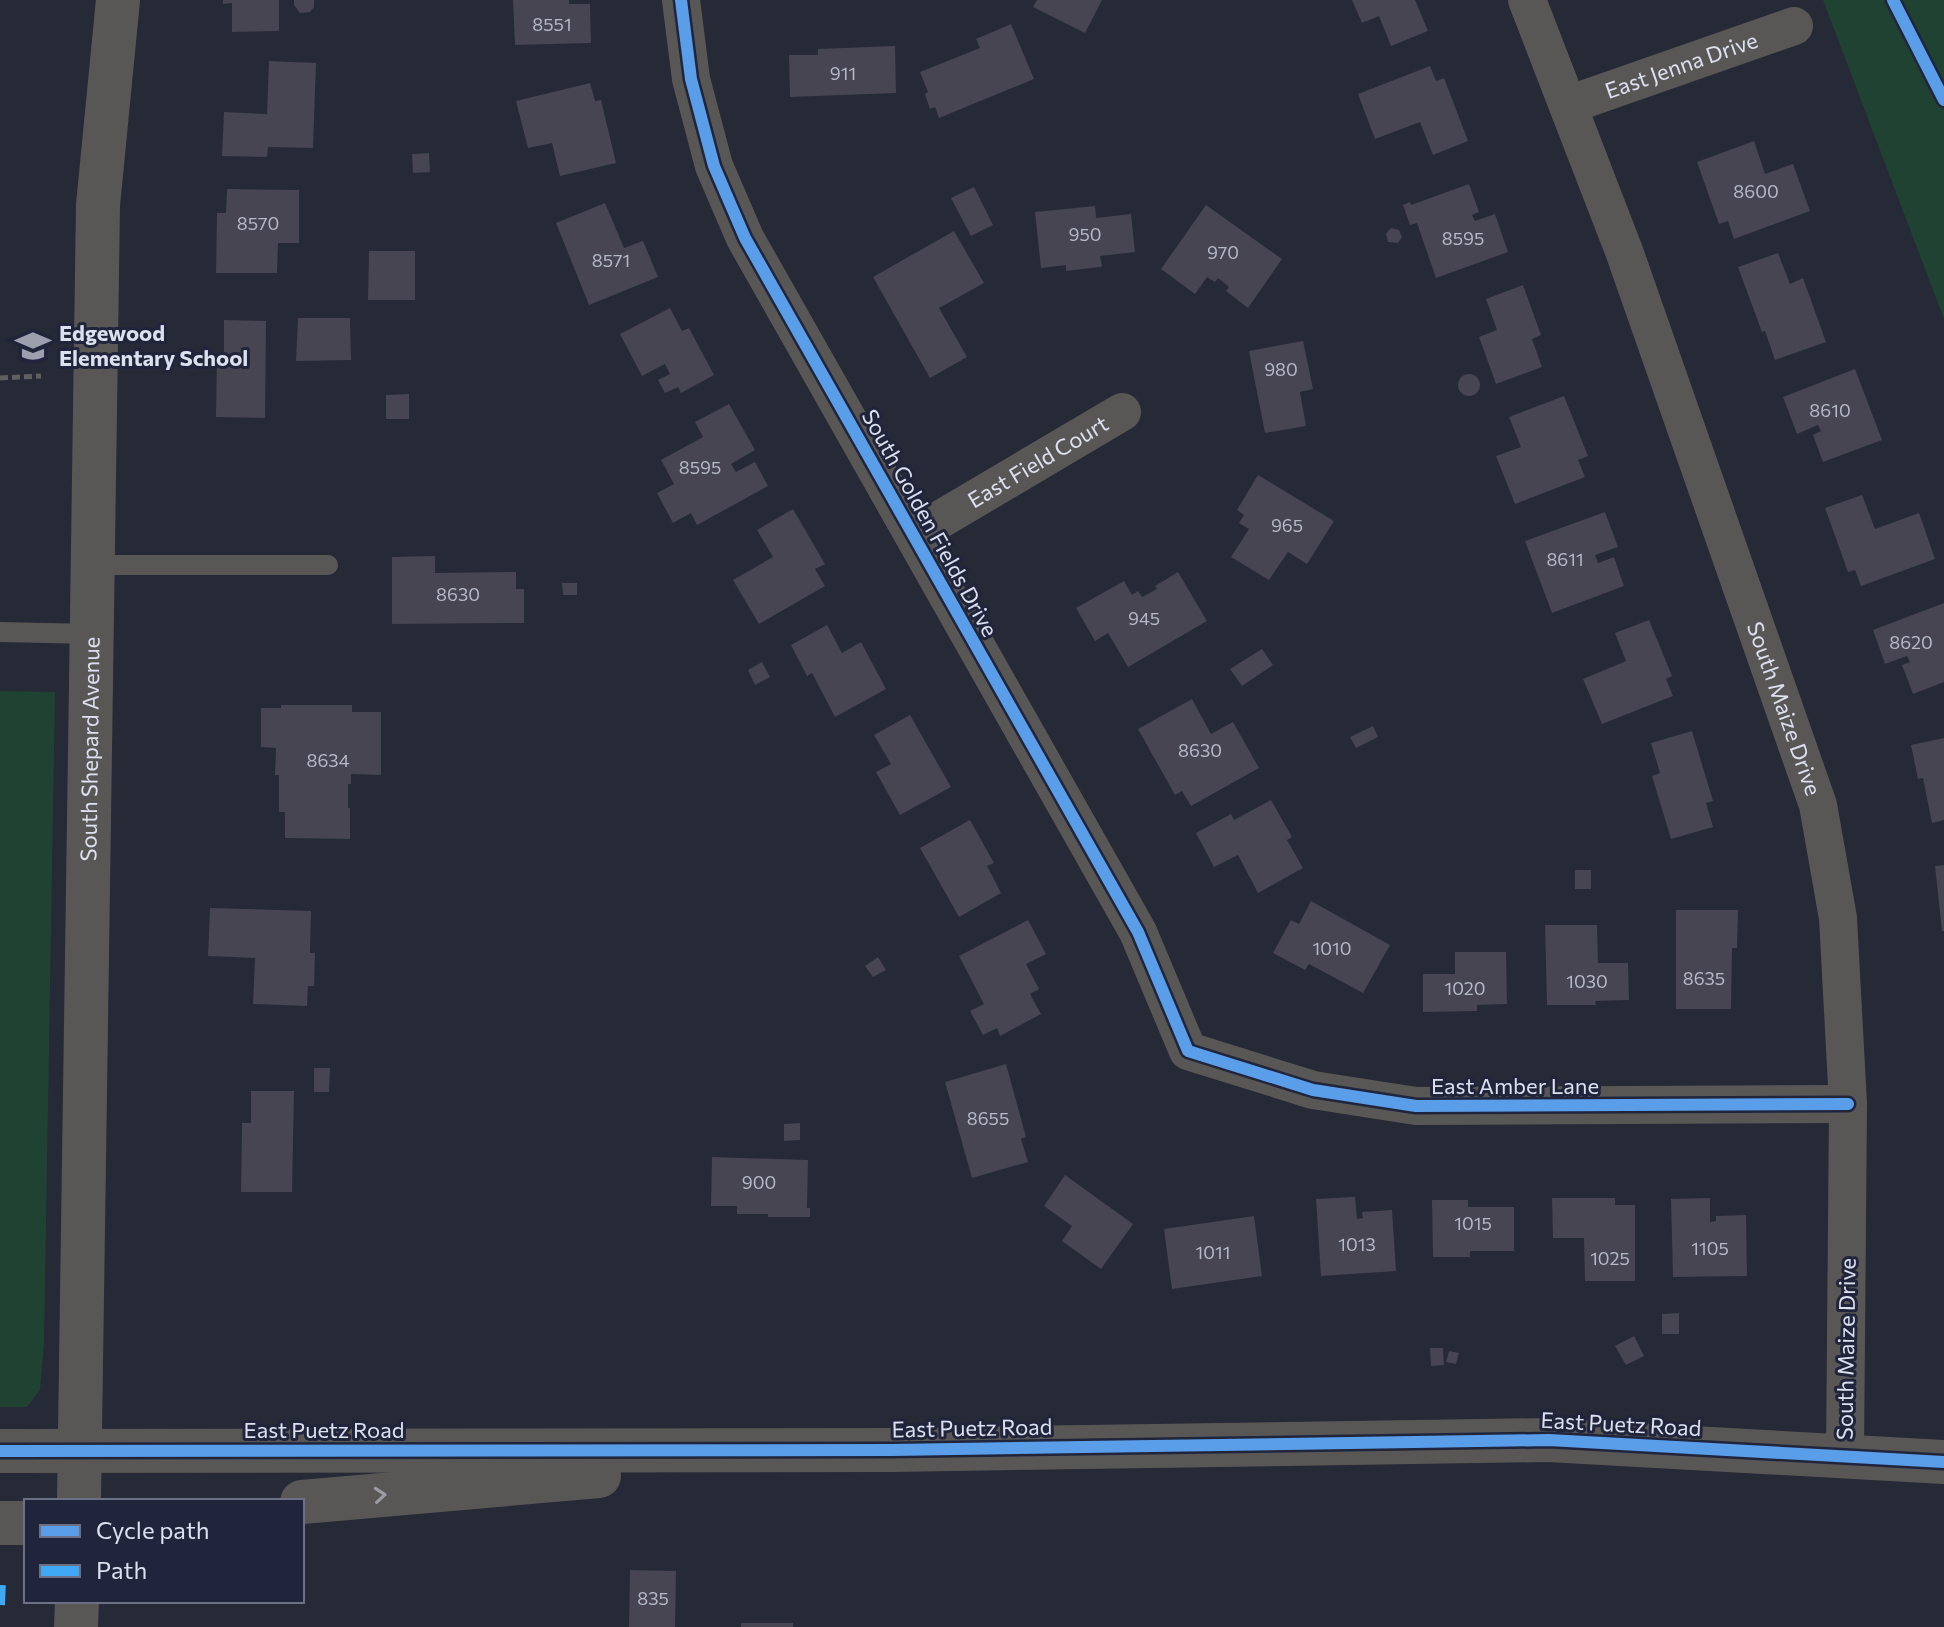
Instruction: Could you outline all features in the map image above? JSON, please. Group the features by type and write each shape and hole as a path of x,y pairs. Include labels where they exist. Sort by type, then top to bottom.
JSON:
{"street":[{"name":"South Shepard Avenue","path":"79,1499 98,205 118,0"},
{"name":"South Golden Fields Drive","path":"681,0 691,79 714,166 745,238 1138,932 1188,1051"},
{"name":"South Maize Drive","path":"1527,0 1624,251 1818,805 1838,918 1848,1104 1845,1455"},
{"name":"East Jenna Drive","path":"1568,105 1794,26"},
{"name":"East Field Court","path":"914,535 1122,412"},
{"name":"East Amber Lane","path":"1188,1051 1313,1090 1416,1106 1848,1104"},
{"name":"East Puetz Road","path":"0,1451 892,1450 1549,1440 1944,1462"},
{"name":"East Puetz Road","path":"304,1502 892,1450"},
{"path":"0,1523 24,1523"},
{"path":"76,1627 77,1603"}],"lane":[{"path":"93,565 328,565"},
{"path":"0,632 92,634"}],"path":[{"path":"0,378 41,376"}],"green space":[{"path":"1823,0 1944,0 1944,319"},
{"path":"0,691 55,692 44,1343 40,1390 27,1407 0,1407"}],"building":[{"path":"223,0 279,0 279,31 232,32 232,3 223,4"},
{"path":"294,0 314,0 314,7 310,12 300,13"},
{"path":"513,0 569,0 569,4 590,4 591,43 515,45"},
{"path":"1037,0 1102,0 1085,33 1033,7"},
{"path":"1352,0 1415,0 1428,31 1391,46 1379,16 1362,23"},
{"path":"1011,24 1034,79 939,118 935,107 930,109 925,94 928,92 920,72 980,48 976,39"},
{"path":"895,46 896,93 790,97 789,55 818,55 818,49"},
{"path":"269,61 316,63 313,148 268,147 267,157 222,156 224,112 267,114"},
{"path":"1430,66 1436,81 1444,78 1468,141 1433,155 1420,122 1375,139 1358,94"},
{"path":"590,83 595,101 601,100 616,163 560,176 552,143 528,148 516,101"},
{"path":"1754,141 1765,174 1793,164 1810,211 1734,239 1728,221 1719,224 1697,162"},
{"path":"429,153 430,172 413,173 412,154"},
{"path":"1469,184 1479,212 1472,215 1475,221 1495,214 1508,252 1436,278 1417,223 1410,225 1403,205 1410,202 1411,205"},
{"path":"974,187 993,225 971,236 951,198"},
{"path":"227,189 299,190 299,243 278,243 277,273 216,273 217,213 226,213"},
{"path":"605,203 624,248 643,241 658,277 589,305 556,223"},
{"path":"1206,205 1282,259 1248,308 1226,291 1229,287 1218,278 1215,282 1207,277 1195,294 1161,269"},
{"path":"1095,206 1096,218 1131,214 1135,252 1100,256 1100,267 1066,271 1066,265 1041,268 1035,212"},
{"path":"1391,228 1399,230 1402,237 1398,243 1388,242 1386,234"},
{"path":"954,231 984,283 939,308 967,357 930,378 873,277"},
{"path":"369,251 415,251 415,300 368,300"},
{"path":"1778,253 1790,284 1803,278 1826,342 1775,360 1738,267"},
{"path":"1523,285 1541,335 1532,339 1542,367 1496,384 1479,337 1497,330 1486,299"},
{"path":"670,308 682,331 689,328 714,375 681,393 678,387 665,393 658,380 670,374 665,364 642,376 620,334"},
{"path":"298,318 350,318 351,360 296,361"},
{"path":"224,320 266,321 265,418 216,417 217,353 224,352"},
{"path":"1303,341 1313,389 1300,392 1306,426 1265,433 1249,351"},
{"path":"1855,369 1882,440 1823,462 1813,435 1821,431 1818,425 1797,434 1783,397"},
{"path":"1469,374 1480,385 1469,396 1458,385"},
{"path":"409,394 409,419 386,419 386,395"},
{"path":"1564,396 1588,456 1578,460 1585,477 1515,504 1496,456 1521,447 1509,417"},
{"path":"729,404 755,450 731,464 736,472 755,462 768,486 697,525 691,513 673,523 657,493 674,484 661,460 703,437 695,422"},
{"path":"1258,475 1334,521 1307,564 1288,552 1269,580 1231,557 1249,529 1239,523 1244,515 1237,510"},
{"path":"1862,495 1875,529 1919,513 1935,559 1861,586 1855,570 1848,572 1825,508"},
{"path":"793,509 825,564 815,569 825,586 759,624 733,580 773,557 757,530"},
{"path":"1605,512 1618,547 1595,555 1598,563 1614,557 1624,586 1552,613 1525,541"},
{"path":"435,556 435,573 516,572 516,589 524,589 524,623 392,624 392,557"},
{"path":"1178,572 1207,621 1128,667 1108,633 1095,641 1076,608 1124,581 1132,595 1138,591 1142,597"},
{"path":"562,583 577,583 577,595 563,595"},
{"path":"1944,603 1944,682 1913,694 1902,665 1910,662 1907,656 1885,664 1873,630"},
{"path":"1649,620 1672,676 1666,679 1673,696 1602,724 1583,679 1626,661 1615,633"},
{"path":"827,625 842,653 861,642 886,689 835,717 812,673 807,676 791,645"},
{"path":"1262,649 1273,665 1242,686 1230,669"},
{"path":"762,662 770,677 755,685 748,670"},
{"path":"1192,699 1211,734 1233,722 1259,768 1191,806 1182,791 1175,795 1138,729"},
{"path":"281,705 352,705 352,712 381,712 381,775 351,774 351,784 348,784 350,839 285,838 285,812 279,812 279,775 275,775 276,748 261,747 261,708 281,708"},
{"path":"910,715 951,787 900,815 876,772 891,764 874,735"},
{"path":"1373,726 1378,737 1356,748 1350,737"},
{"path":"1692,731 1713,801 1706,803 1713,827 1671,839 1652,776 1660,773 1651,743"},
{"path":"1944,738 1944,820 1932,823 1923,778 1918,779 1911,745"},
{"path":"1271,800 1292,837 1287,840 1303,868 1258,893 1238,855 1214,867 1196,833 1231,814 1234,820"},
{"path":"970,820 994,863 987,866 1001,893 959,917 920,848"},
{"path":"1944,865 1944,931 1942,931 1935,866"},
{"path":"1575,870 1591,870 1591,889 1575,889"},
{"path":"1311,901 1390,945 1363,993 1309,964 1305,970 1273,953 1291,920 1299,924"},
{"path":"210,908 311,911 310,953 315,953 314,986 308,986 307,1006 253,1004 255,958 208,956"},
{"path":"1676,910 1738,910 1737,948 1732,948 1731,1009 1676,1009"},
{"path":"1028,920 1046,954 1026,964 1039,989 1030,994 1041,1014 1000,1036 997,1028 983,1035 970,1011 984,1004 959,956"},
{"path":"1545,925 1597,925 1598,963 1628,963 1629,1000 1595,1001 1596,1005 1547,1005"},
{"path":"1455,952 1506,952 1507,1004 1477,1005 1477,1011 1423,1012 1423,974 1455,974"},
{"path":"878,957 886,970 873,977 865,966"},
{"path":"1006,1064 1026,1137 1021,1139 1028,1162 972,1178 945,1082"},
{"path":"314,1068 330,1068 329,1092 314,1092"},
{"path":"251,1091 294,1091 292,1192 241,1192 242,1123 251,1123"},
{"path":"800,1123 800,1140 784,1141 784,1124"},
{"path":"712,1157 808,1160 807,1208 810,1208 810,1217 737,1214 737,1206 711,1206"},
{"path":"1065,1175 1133,1224 1101,1269 1062,1241 1072,1226 1044,1206"},
{"path":"1355,1197 1357,1219 1363,1218 1362,1212 1392,1210 1396,1271 1321,1276 1316,1199"},
{"path":"1552,1198 1615,1198 1615,1205 1635,1205 1635,1281 1585,1281 1584,1238 1553,1238"},
{"path":"1710,1198 1710,1222 1716,1221 1716,1216 1746,1215 1747,1276 1673,1277 1671,1199"},
{"path":"1432,1200 1468,1200 1468,1207 1514,1207 1514,1251 1470,1251 1470,1257 1433,1257"},
{"path":"1254,1216 1262,1276 1172,1289 1164,1229"},
{"path":"1679,1313 1679,1334 1662,1334 1662,1314"},
{"path":"1634,1336 1644,1356 1626,1365 1615,1346"},
{"path":"1430,1348 1443,1348 1444,1365 1431,1366"},
{"path":"1449,1351 1459,1353 1456,1364 1446,1362"},
{"path":"630,1570 676,1571 675,1627 629,1627"},
{"path":"741,1623 793,1623 793,1627 741,1627"}],"marked path":[{"path":"0,1605 1,1579"}],"cycle path":[{"path":"681,0 691,79 714,166 745,238 1138,932 1188,1051 1313,1090 1416,1106 1848,1104"},
{"path":"1893,0 1944,100"},
{"path":"0,1451 892,1450 1549,1440 1944,1462"}],"place":[{"name":"Edgewood Elementary School","path":"33,346"}]}
